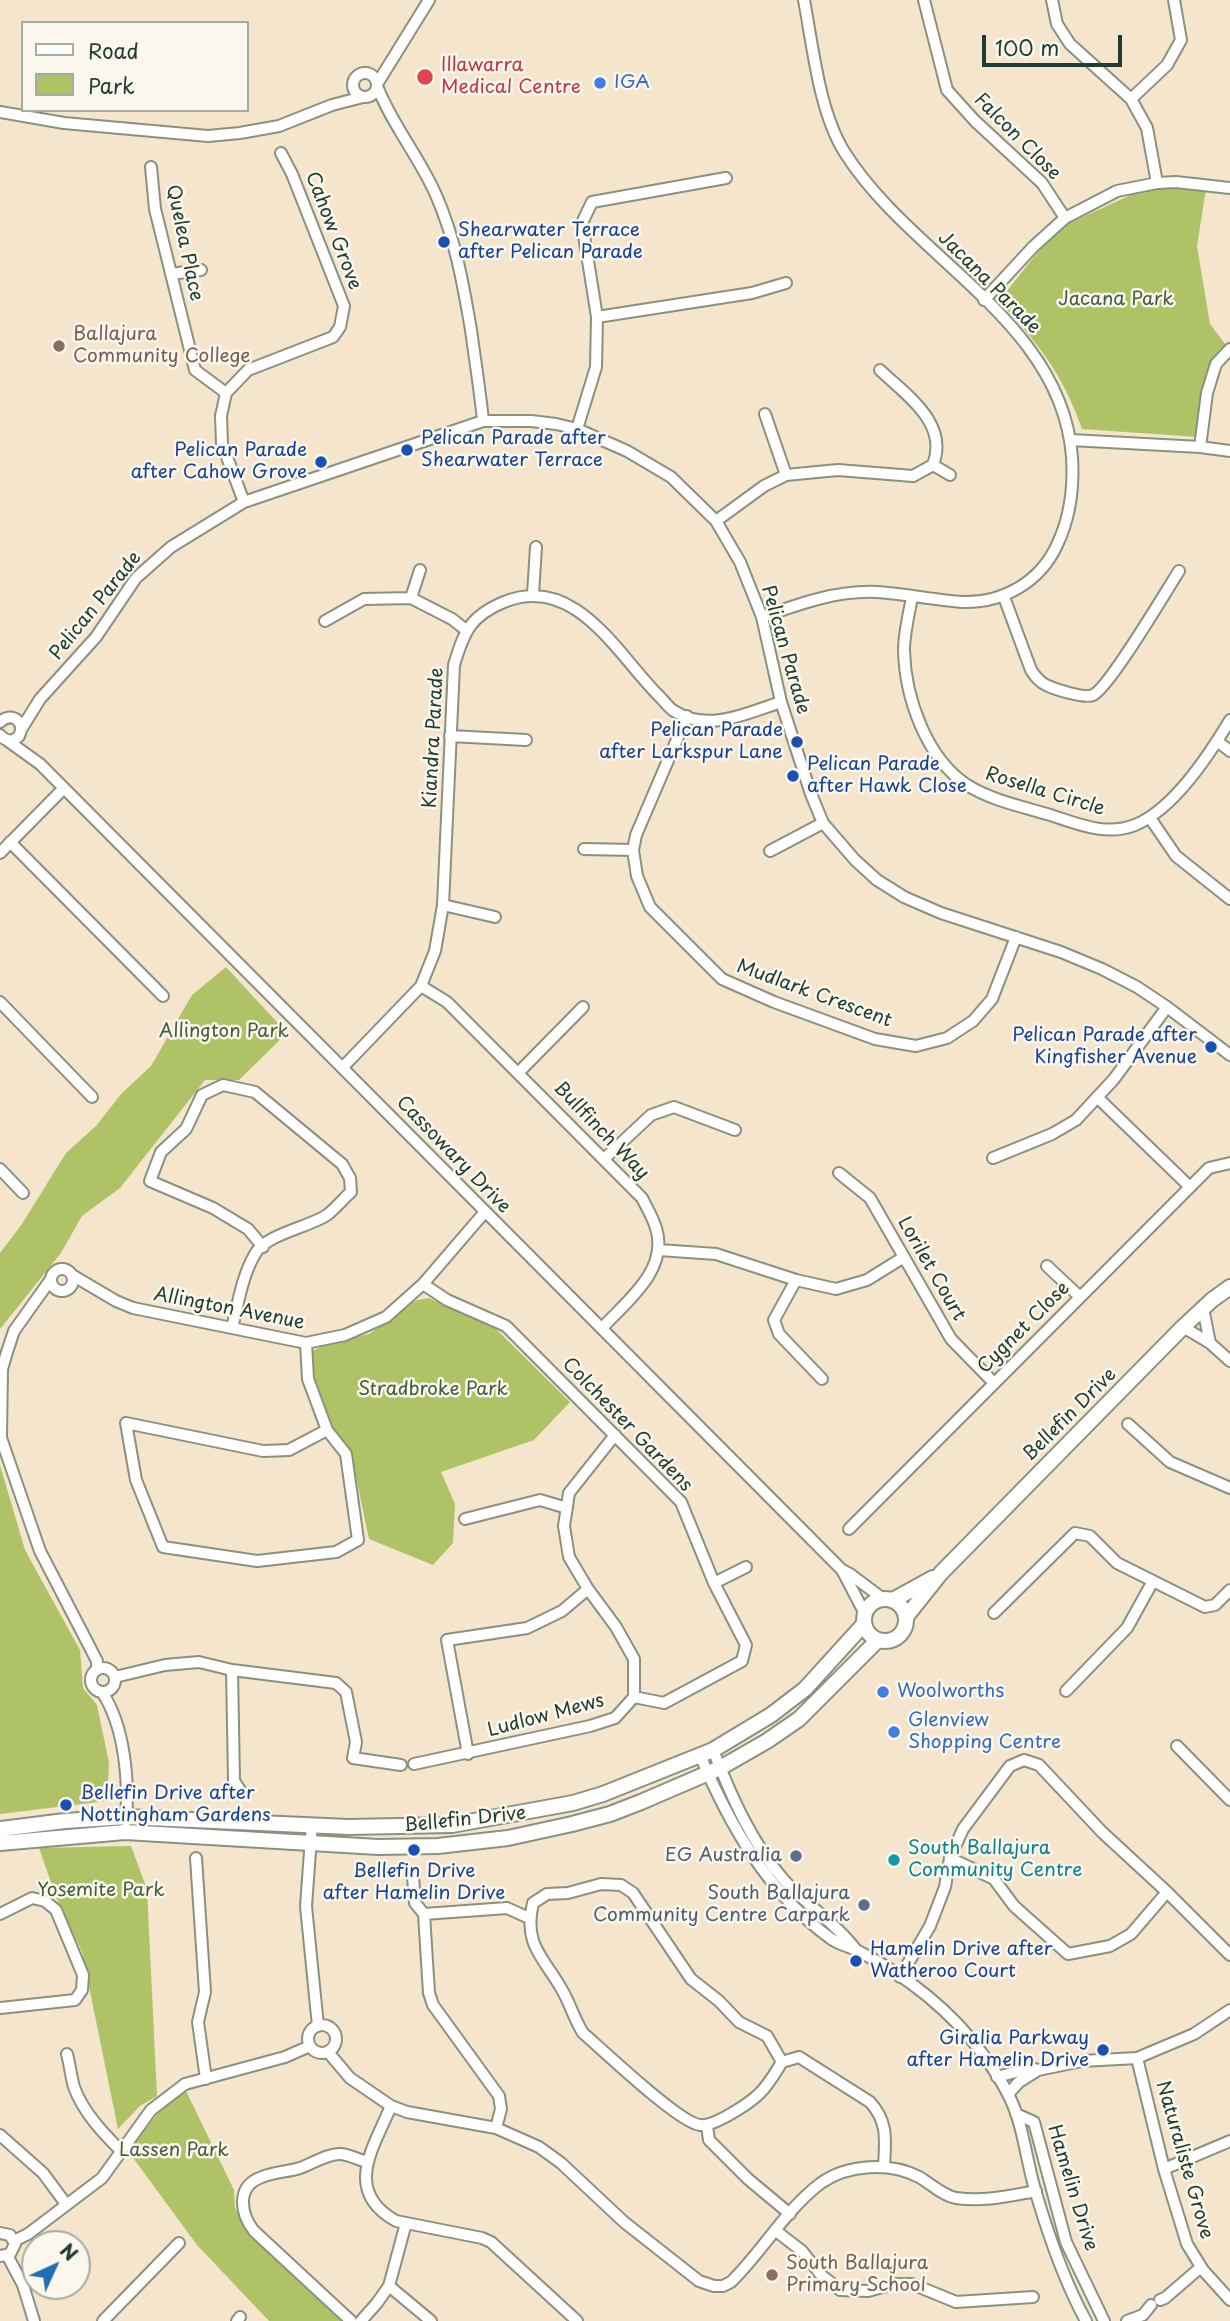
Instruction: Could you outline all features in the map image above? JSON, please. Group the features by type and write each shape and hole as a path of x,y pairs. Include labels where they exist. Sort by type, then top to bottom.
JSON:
{"main road":[{"name":"Bellefin Drive","path":"906,1617 941,1573 1183,1327 1230,1287"},
{"name":"Bellefin Drive","path":"888,1599 941,1573"},
{"path":"888,1599 901,1605 906,1623 903,1632 896,1638 878,1640 872,1636 864,1619 871,1604 888,1599"},
{"name":"Bellefin Drive","path":"0,1829 126,1817 348,1826 452,1825 573,1803 603,1794 706,1752 792,1700 864,1619"},
{"name":"Bellefin Drive","path":"0,1843 125,1832 378,1847 438,1846 508,1838 610,1815 714,1770 767,1741 799,1719 878,1640"}],"street":[{"path":"0,112 64,123 157,132 219,135 279,126 332,105 371,95 429,0"},
{"name":"Jacana Parade","path":"762,617 831,596 877,592 978,603 1004,597 1041,570 1056,548 1072,498 1071,440 1048,376 1029,346 881,200 843,151 827,113 804,0"},
{"name":"Falcon Close","path":"924,0 947,90 975,121 1042,183 1065,218"},
{"path":"1052,0 1057,24 1070,44 1131,99 1147,128 1157,183"},
{"path":"1131,99 1167,65 1181,40 1174,0"},
{"path":"332,105 353,86 359,75 369,74 394,54"},
{"path":"369,74 374,78 391,118 422,166 452,235 463,279 483,421"},
{"path":"353,86 358,95 365,97 391,118"},
{"path":"64,123 65,112"},
{"name":"Cahow Grove","path":"226,393 247,370 332,337 340,327 344,306 292,174 281,153"},
{"name":"Quelea Place","path":"151,167 155,209 195,370 226,393"},
{"path":"577,429 596,367 597,317 582,223 592,202 726,178"},
{"path":"984,300 1033,247 1065,218 1117,191 1176,182 1230,188"},
{"path":"171,274 201,270"},
{"path":"597,317 752,293 786,283"},
{"path":"1200,447 1207,393 1216,364 1230,349"},
{"path":"716,521 764,486 786,475 838,470 913,475 933,465 939,451 935,429 920,407 880,370"},
{"path":"226,393 221,416 222,444 244,502"},
{"path":"765,414 786,475"},
{"name":"Pelican Parade","path":"22,730 40,699 96,637 136,578 157,557 244,502 483,421 531,421 577,429 627,451 671,477 716,521 740,562 762,617 781,702 823,823 855,860 877,880 904,897 941,913 1061,952 1102,970 1167,1007 1230,1055"},
{"path":"1071,440 1230,451"},
{"path":"933,465 950,475"},
{"path":"533,594 536,547"},
{"path":"411,598 419,570"},
{"path":"1004,597 1031,670 1037,678 1047,686 1091,696 1103,685 1179,571"},
{"path":"325,621 364,599 411,598 466,629 487,609 533,594 565,603 593,622 674,711 706,723 781,702"},
{"name":"Rosella Circle","path":"912,597 904,646 908,689 922,726 935,752 953,775 991,797 1097,830 1124,829 1150,818 1166,805 1217,741 1230,720"},
{"name":"Kiandra Parade","path":"343,1067 421,986 435,951 443,905 454,665 466,629"},
{"name":"Pelican Parade","path":"6,717 40,699"},
{"path":"584,849 633,850 636,835 687,716"},
{"name":"Cassowary Drive","path":"6,717 19,721 40,764"},
{"path":"4,738 16,739 22,730"},
{"path":"450,736 526,740"},
{"name":"Cassowary Drive","path":"4,738 40,764 842,1570 888,1599"},
{"path":"1217,741 1230,751"},
{"path":"0,853 64,789"},
{"path":"1150,818 1175,856 1230,899"},
{"path":"770,851 823,823"},
{"path":"10,842 163,996"},
{"name":"Mudlark Crescent","path":"633,850 637,876 650,907 722,979 774,1002 875,1039 916,1046 947,1038 973,1021 992,999 1016,937"},
{"path":"443,905 495,916"},
{"name":"Bullfinch Way","path":"421,986 447,1002 642,1198 656,1229 659,1250"},
{"path":"0,1002 92,1097"},
{"path":"519,1072 583,1007"},
{"path":"993,1158 1052,1134 1076,1120 1136,1052 1167,1007"},
{"path":"232,1328 255,1252 263,1247 275,1238 328,1214 351,1192 351,1178 342,1164 255,1092 223,1086 202,1095 186,1129 161,1152 150,1181 213,1208 248,1229 263,1247"},
{"path":"1097,1097 1190,1187"},
{"path":"604,1159 651,1115 674,1107 735,1130"},
{"name":"Cygnet Close","path":"849,1529 1209,1168 1230,1163"},
{"path":"0,1169 23,1193"},
{"name":"Lorilet Court","path":"839,1173 870,1198 951,1339 994,1383"},
{"name":"Allington Avenue","path":"72,1280 133,1308 306,1343 345,1335 386,1317 423,1284 484,1213"},
{"path":"602,1328 648,1279 659,1250 716,1254 796,1280 836,1289 867,1280 904,1257"},
{"path":"1048,1266 1080,1297"},
{"path":"38,1297 57,1290 64,1291 72,1280 67,1270 60,1269 54,1273 14,1331 2,1369 1,1438 40,1551 97,1661 92,1684 110,1704 123,1751 127,1805 125,1832"},
{"path":"51,1279 57,1290"},
{"path":"796,1280 774,1320 779,1334 822,1379"},
{"name":"Colchester Gardens","path":"423,1284 447,1300 506,1326 681,1502 714,1583 746,1644 742,1661 664,1703 635,1697"},
{"path":"1203,1308 1210,1343"},
{"path":"1183,1327 1210,1343 1230,1361"},
{"path":"306,1343 308,1379 327,1430 346,1454 358,1540 336,1552 257,1561 163,1547 136,1480 127,1423 264,1451 289,1450 327,1430"},
{"path":"1128,1424 1170,1462 1230,1488"},
{"path":"615,1436 569,1493 564,1526 569,1557 634,1659 635,1697"},
{"path":"465,1520 540,1500 567,1508"},
{"path":"994,1613 1075,1533 1090,1536 1117,1563 1205,1607 1215,1605 1230,1590"},
{"path":"714,1583 746,1567"},
{"name":"Cassowary Drive","path":"842,1570 864,1619"},
{"path":"1066,1691 1127,1628 1153,1581"},
{"path":"468,1754 447,1640 527,1628 562,1611 588,1589"},
{"path":"115,1677 165,1665 199,1662 232,1670 336,1683 346,1692 356,1742 353,1758 401,1765"},
{"path":"97,1669 106,1668 115,1677"},
{"path":"232,1670 234,1781 242,1793"},
{"path":"102,1692 113,1686 115,1677"},
{"name":"Ludlow Mews","path":"414,1765 590,1726 615,1718 635,1697"},
{"path":"1177,1746 1230,1800"},
{"name":"Hamelin Drive","path":"706,1752 759,1846 782,1878 845,1935 857,1951 900,1977 955,2022 984,2055 1008,2094 1016,2114 1035,2191 1066,2281 1086,2321"},
{"path":"900,1977 930,1926 945,1886 950,1858 963,1829 1010,1766 1024,1760 1039,1765 1102,1832 1230,1955"},
{"path":"312,1824 306,1906 318,2026"},
{"path":"196,1858 205,1992 198,2022 206,2079"},
{"path":"950,1858 994,1880 1014,1906 1068,1954 1110,1946 1131,1934 1167,1892"},
{"path":"413,1876 415,1903 424,1914 429,1993 433,2005 499,2096 501,2109 496,2128"},
{"path":"782,2062 767,2036 739,2022 719,2001 691,1979 633,1893 621,1885 601,1884 568,1893 547,1894 533,1903 529,1918 533,1942 542,1962 561,1988 583,2033 672,2110 696,2125 707,2126 747,2104 760,2093 782,2062 799,2057 870,2102 879,2112 886,2133 884,2167"},
{"path":"0,1914 32,1898 45,1901 56,1910 83,1975 82,1990 75,2000 0,2008"},
{"path":"424,1914 507,1908 529,1918"},
{"path":"1008,2094 1038,2070 1082,2061 1137,2058 1194,2034 1230,2010"},
{"path":"323,2025 332,2028 336,2037 335,2046 328,2052 318,2053 310,2046 310,2032 323,2025"},
{"path":"14,2241 28,2234 102,2178 151,2110 185,2084 285,2057 310,2046"},
{"path":"328,2052 350,2078 391,2106 439,2119 496,2128 539,2147 561,2163 624,2222 705,2284 723,2286 731,2283 814,2189 827,2179 862,2168 884,2167 917,2176 952,2197 986,2201 1035,2191"},
{"path":"67,2054 74,2087 84,2108 121,2151"},
{"name":"Naturaliste Grove","path":"1137,2058 1164,2169 1187,2244 1201,2267 1230,2300"},
{"path":"997,2077 1031,2068 1038,2070"},
{"path":"391,2106 367,2162 365,2180 371,2198 386,2215 406,2223 491,2242 577,2321"},
{"name":"Hamelin Drive","path":"1016,2114 1034,2122 1066,2242 1104,2321"},
{"path":"707,2126 709,2140 748,2179 790,2214"},
{"path":"0,2135 43,2173 66,2204"},
{"path":"1164,2169 1230,2141"},
{"path":"351,2321 248,2224 242,2209 242,2200 245,2185 264,2176 296,2169 336,2154 367,2162"},
{"path":"360,2321 389,2286 406,2223"},
{"path":"776,2231 802,2251 821,2275 840,2290 868,2291 894,2284 912,2284 956,2302 1033,2297"},
{"path":"0,2233 7,2233 14,2241 13,2251 4,2256 23,2285 34,2321"},
{"path":"103,2321 179,2243"},
{"path":"1128,2321 1143,2315 1201,2267"},
{"path":"389,2286 431,2321"}],"green space":[{"name":"Jacana Park","path":"1168,187 1206,189 1197,246 1210,324 1226,345 1212,360 1203,393 1198,437 1082,429 1066,391 1048,360 999,301 1063,226 1133,194"},
{"name":"Allington Park","path":"226,967 287,1033 239,1080 205,1080 120,1188 82,1216 61,1253 0,1329 0,1253 22,1224 66,1153 96,1126 121,1094 151,1066 192,995"},
{"name":"Stradbroke Park","path":"429,1298 496,1329 570,1402 534,1440 441,1472 455,1504 453,1543 433,1565 369,1539 352,1458 334,1429 315,1380 312,1351 327,1344 369,1334 417,1300"},
{"path":"0,1465 25,1550 80,1650 83,1688 97,1705 109,1763 107,1801 0,1814"},
{"name":"Yosemite Park","path":"131,1846 147,1889 157,2096 140,2106 118,2129 82,1952 56,1897 39,1848"},
{"name":"Lassen Park","path":"186,2091 234,2190 235,2208 246,2231 344,2321 269,2321 197,2245 128,2151 162,2108"}],"place":[{"name":"Illawarra Medical Centre","path":"425,77"},
{"name":"IGA","path":"600,83"},
{"name":"Shearwater Terrace after Pelican Parade","path":"444,242"},
{"name":"Ballajura Community College","path":"59,346"},
{"name":"Pelican Parade after Shearwater Terrace","path":"407,450"},
{"name":"Pelican Parade after Cahow Grove","path":"321,462"},
{"name":"Pelican Parade after Larkspur Lane","path":"797,742"},
{"name":"Pelican Parade after Hawk Close","path":"793,776"},
{"name":"Pelican Parade after Kingfisher Avenue","path":"1211,1047"},
{"name":"Woolworths","path":"883,1692"},
{"name":"Glenview Shopping Centre","path":"894,1732"},
{"name":"Bellefin Drive after Nottingham Gardens","path":"66,1805"},
{"name":"Bellefin Drive after Hamelin Drive","path":"414,1850"},
{"name":"EG Australia","path":"796,1856"},
{"name":"South Ballajura Community Centre","path":"894,1860"},
{"name":"South Ballajura Community Centre Carpark","path":"864,1905"},
{"name":"Hamelin Drive after Watheroo Court","path":"856,1961"},
{"name":"Giralia Parkway after Hamelin Drive","path":"1103,2050"},
{"name":"South Ballajura Primary School","path":"772,2275"}]}
